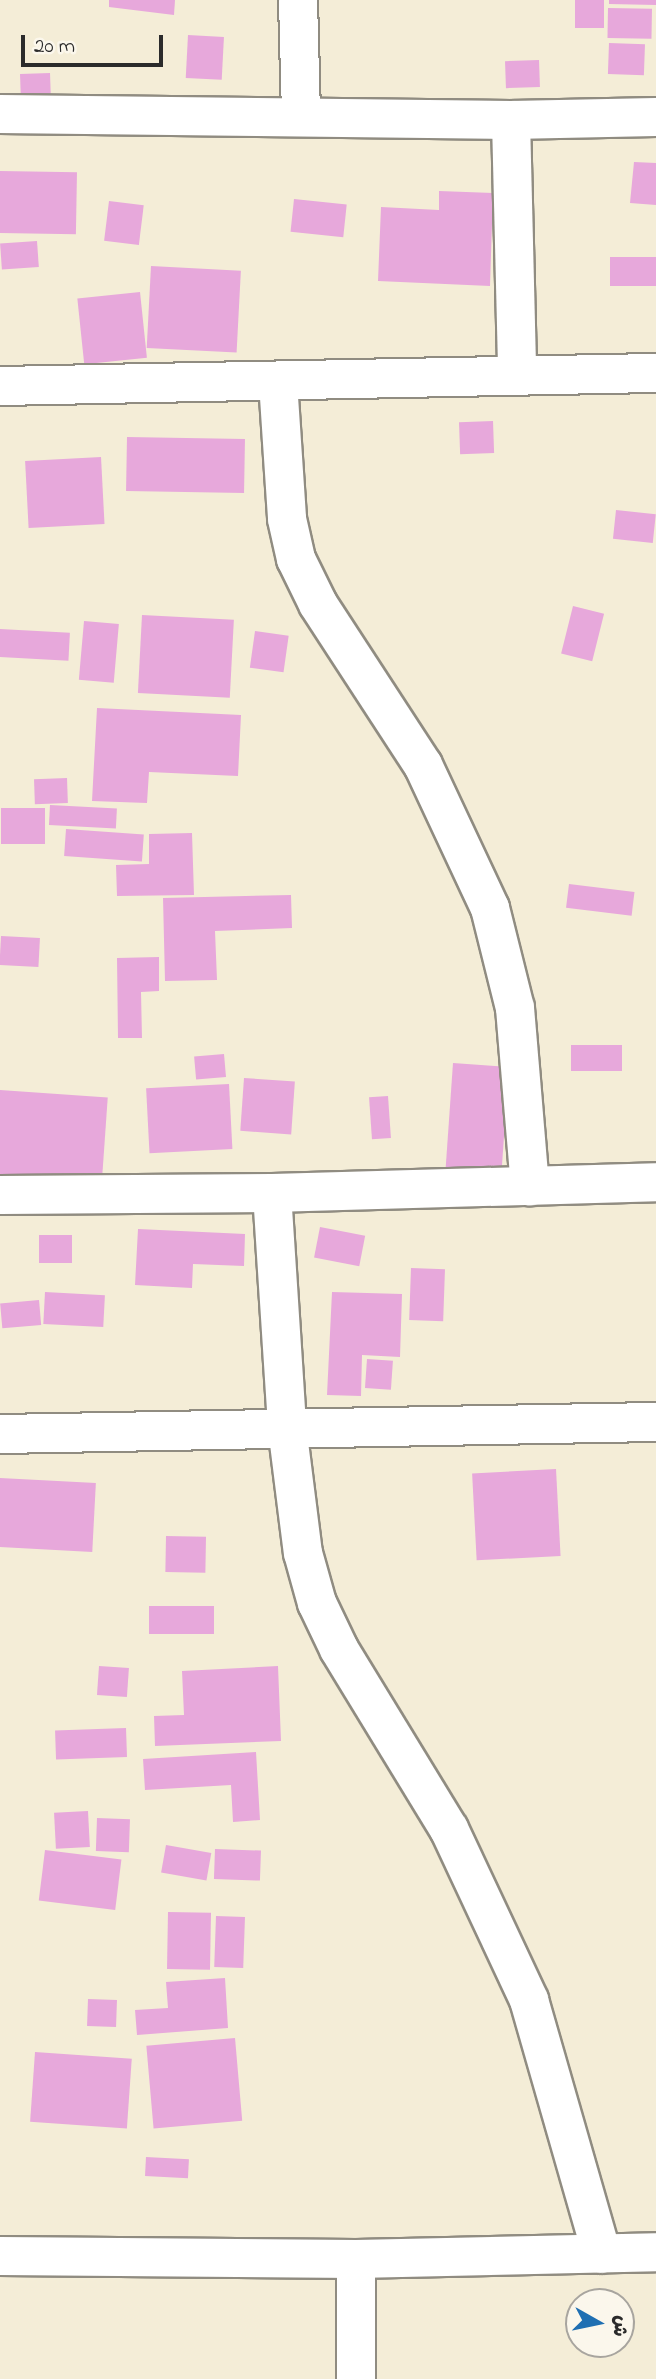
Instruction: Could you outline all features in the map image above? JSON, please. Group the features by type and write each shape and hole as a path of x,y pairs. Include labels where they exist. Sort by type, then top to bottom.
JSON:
{"street":[{"path":"298,0 301,117"},
{"path":"0,114 511,120 656,117"},
{"path":"511,120 517,374"},
{"path":"0,386 656,373"},
{"path":"278,382 287,519 296,559 318,604 423,765 490,908 515,1008 530,1185"},
{"path":"0,1195 272,1193 656,1182"},
{"path":"272,1193 287,1427 303,1553 317,1603 339,1649 449,1829 524,1989 602,2254"},
{"path":"0,1434 656,1422"},
{"path":"0,2256 356,2259 656,2252"},
{"path":"356,2259 356,2379"}],"building":[{"path":"109,0 175,0 174,15 109,7"},
{"path":"575,0 604,0 604,28 575,28"},
{"path":"609,0 656,0 656,5 609,4"},
{"path":"608,8 652,9 651,39 607,38"},
{"path":"188,35 224,37 222,80 186,78"},
{"path":"609,43 645,44 644,75 608,74"},
{"path":"539,60 540,87 506,88 505,61"},
{"path":"50,73 51,109 21,110 20,74"},
{"path":"634,162 656,163 656,205 630,203"},
{"path":"0,171 77,172 76,234 0,233"},
{"path":"439,191 493,193 490,286 378,281 381,207 439,210"},
{"path":"294,199 347,205 343,237 291,232"},
{"path":"109,201 144,205 139,245 104,241"},
{"path":"37,241 39,267 2,270 0,244"},
{"path":"610,257 656,257 656,286 610,286"},
{"path":"151,266 241,271 237,353 147,348"},
{"path":"140,292 147,358 84,364 77,299"},
{"path":"493,421 494,453 460,454 459,422"},
{"path":"127,437 245,439 244,493 126,491"},
{"path":"101,457 105,524 29,528 25,461"},
{"path":"616,510 656,514 653,543 613,539"},
{"path":"573,606 604,614 592,661 561,654"},
{"path":"142,615 234,620 230,698 138,693"},
{"path":"84,621 119,624 114,683 79,680"},
{"path":"0,629 70,633 68,661 0,657"},
{"path":"255,631 289,636 284,672 250,668"},
{"path":"97,708 241,715 238,776 149,772 147,803 92,801"},
{"path":"67,778 68,803 35,804 34,779"},
{"path":"50,805 117,809 116,828 49,825"},
{"path":"1,808 45,808 45,844 1,844"},
{"path":"66,829 144,834 142,861 64,856"},
{"path":"192,833 194,895 117,896 116,865 149,864 149,834"},
{"path":"569,884 635,892 632,916 566,908"},
{"path":"291,895 292,928 215,931 217,980 165,981 163,898"},
{"path":"1,936 40,938 38,967 0,965"},
{"path":"159,957 159,991 141,992 142,1038 118,1038 117,958"},
{"path":"571,1045 622,1045 622,1071 571,1071"},
{"path":"224,1054 226,1077 196,1080 194,1057"},
{"path":"453,1063 509,1067 501,1175 445,1171"},
{"path":"244,1078 295,1082 291,1134 240,1131"},
{"path":"229,1084 232,1149 150,1153 146,1088"},
{"path":"0,1090 108,1098 102,1182 0,1175"},
{"path":"388,1096 391,1138 372,1139 369,1097"},
{"path":"320,1227 365,1236 359,1266 314,1257"},
{"path":"138,1229 245,1234 244,1266 193,1264 192,1288 135,1285"},
{"path":"39,1235 72,1235 72,1263 39,1263"},
{"path":"411,1268 445,1269 443,1321 409,1320"},
{"path":"45,1292 105,1295 103,1327 43,1324"},
{"path":"332,1292 402,1294 400,1357 362,1355 361,1396 327,1395"},
{"path":"39,1300 41,1325 2,1328 0,1303"},
{"path":"367,1359 393,1361 391,1390 365,1388"},
{"path":"556,1469 561,1556 477,1560 472,1473"},
{"path":"0,1478 96,1483 92,1552 0,1547"},
{"path":"166,1536 206,1537 205,1573 165,1572"},
{"path":"149,1606 214,1606 214,1634 149,1634"},
{"path":"99,1666 129,1668 127,1697 97,1695"},
{"path":"278,1666 281,1741 155,1746 154,1716 184,1715 182,1671"},
{"path":"126,1728 127,1757 56,1759 55,1730"},
{"path":"256,1752 260,1820 233,1822 231,1785 145,1790 143,1759"},
{"path":"88,1811 90,1847 56,1849 54,1813"},
{"path":"97,1818 130,1819 129,1852 96,1851"},
{"path":"166,1845 211,1853 206,1881 161,1873"},
{"path":"215,1849 261,1851 260,1881 214,1879"},
{"path":"45,1850 121,1859 115,1910 39,1901"},
{"path":"168,1912 211,1913 210,1970 167,1969"},
{"path":"216,1916 245,1917 243,1968 214,1967"},
{"path":"225,1978 228,2028 137,2035 135,2010 168,2008 166,1982"},
{"path":"88,1999 117,2000 116,2027 87,2026"},
{"path":"235,2038 242,2121 154,2128 146,2046"},
{"path":"35,2052 132,2059 127,2129 30,2122"},
{"path":"146,2157 189,2159 188,2178 145,2176"}]}
